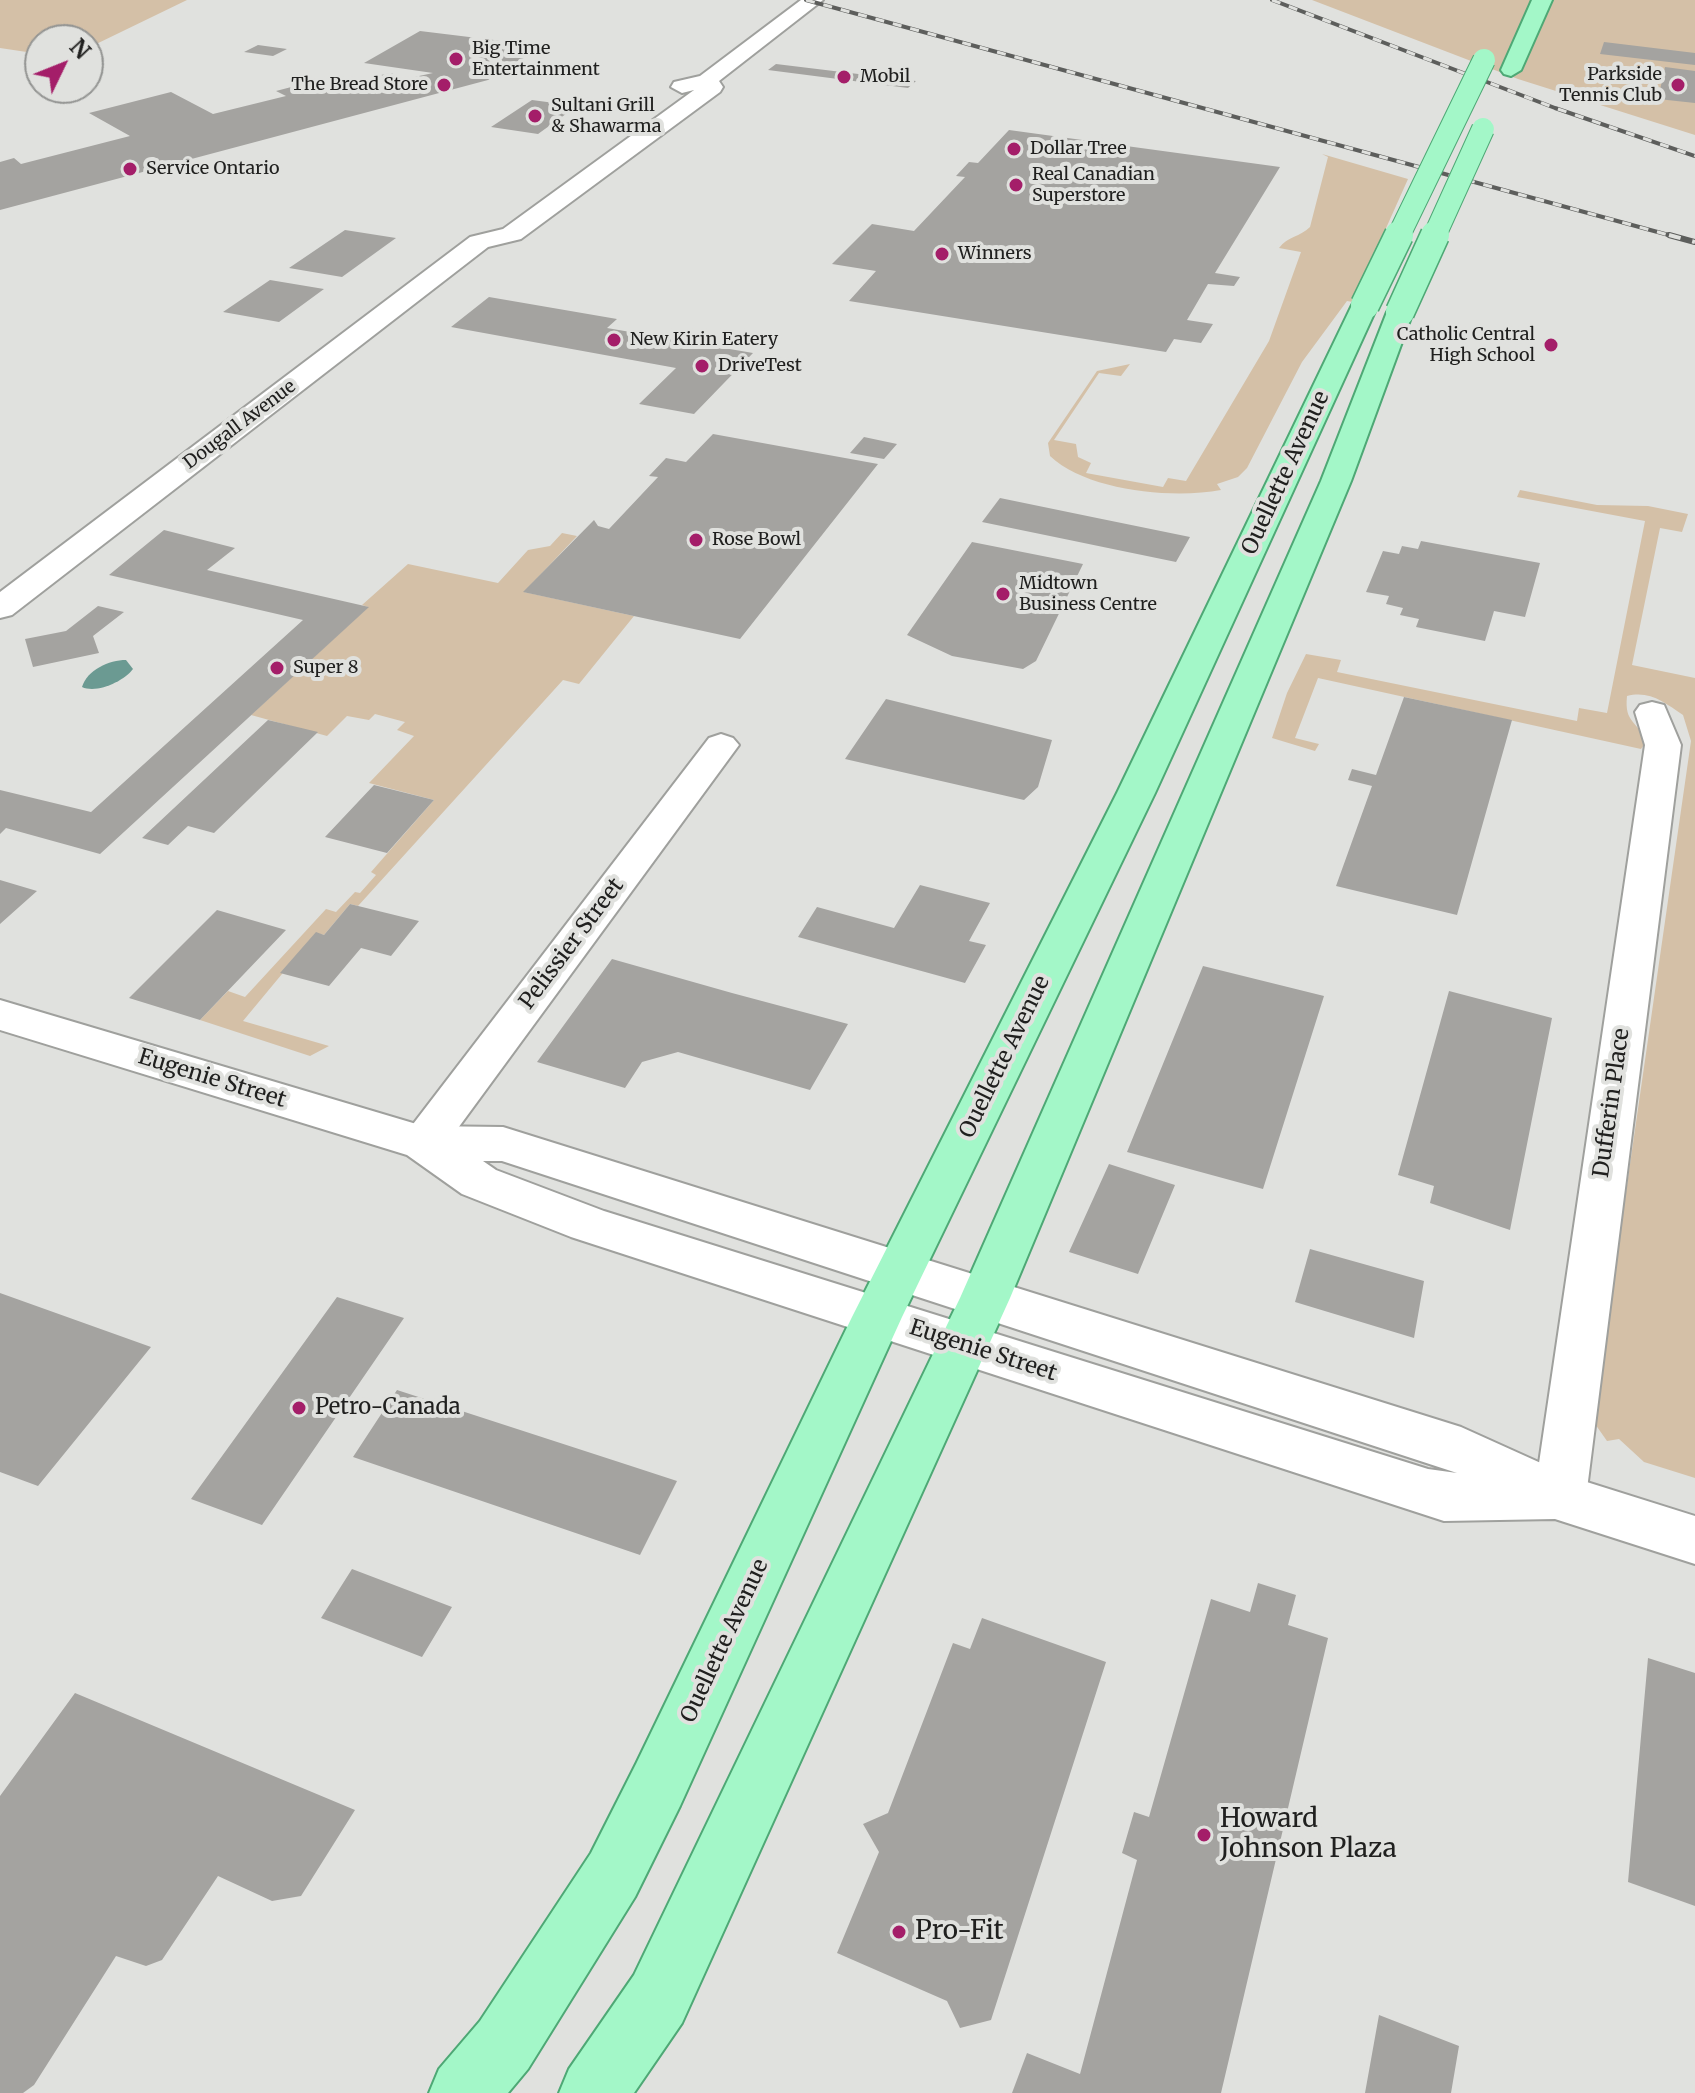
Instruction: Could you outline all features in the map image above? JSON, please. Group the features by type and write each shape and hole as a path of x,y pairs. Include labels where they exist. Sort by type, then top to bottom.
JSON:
{"main road":[{"name":"Ouellette Avenue","path":"463,2093 504,2045 613,1875 888,1294 1136,793 1382,309 1497,99 1542,0"},
{"name":"Ouellette Avenue","path":"593,2093 658,1999 974,1321 1336,481 1382,309 1496,36"}],"street":[{"name":"Dougall Avenue","path":"0,608 479,242 512,234 712,87 707,80 813,0"},
{"name":"Dufferin Place","path":"1560,1497 1663,745 1652,712"},
{"name":"Pelissier Street","path":"423,1143 721,745"},
{"name":"Eugenie Street","path":"0,1015 423,1143 479,1182 588,1224 888,1294 974,1321 1444,1497 1560,1497 1695,1540"}],"shaded area":[{"path":"0,0 187,0 104,40 104,24 24,24 24,52 0,48"},
{"path":"1312,0 1695,0 1695,135 1518,79"},
{"path":"1322,154 1408,179 1353,302 1347,301 1302,362 1247,468 1238,477 1217,484 1221,490 1155,492 1107,485 1066,468 1050,456 1048,443 1097,371 1130,364 1121,376 1099,373 1054,440 1076,444 1078,457 1091,463 1086,473 1163,487 1168,478 1186,481 1269,341 1301,252 1279,248 1310,227 1328,157"},
{"path":"1520,490 1597,505 1648,506 1688,514 1682,532 1660,528 1632,665 1695,678 1695,1478 1644,1462 1619,1439 1607,1441 1593,1421 1691,741 1683,715 1650,696 1627,696 1630,717 1646,742 1641,749 1318,678 1295,738 1319,744 1315,751 1272,738 1287,693 1306,654 1341,660 1337,672 1577,721 1579,708 1607,713 1645,521 1517,497"},
{"path":"562,533 577,536 524,592 634,616 579,684 563,680 358,906 350,904 324,935 316,933 243,1021 329,1046 310,1056 200,1020 228,991 245,997 326,909 336,912 355,892 360,893 376,875 371,872 434,800 369,783 414,736 397,730 405,722 375,714 369,720 347,716 327,736 251,715 368,607 362,605 408,564 498,583 528,550 550,546"}],"water":[{"path":"126,660 133,669 123,678 102,688 82,687 100,667"}],"building":[{"path":"420,31 543,46 488,80 0,210 0,162 14,158 21,164 130,136 89,113 171,92 213,114 286,96 276,91 299,85 295,83 302,81 318,88 345,81 355,86 387,78 381,75 391,73 405,79 433,73 364,63"},
{"path":"1604,42 1695,53 1695,65 1600,54"},
{"path":"258,45 287,49 273,56 244,52"},
{"path":"776,64 916,81 908,88 768,70"},
{"name":"Parkside Tennis Club","path":"1665,67 1695,71 1695,103 1658,99"},
{"name":"Sultani Grill & Shawarma","path":"532,100 577,106 538,134 491,127"},
{"path":"1009,130 1280,167 1215,273 1240,277 1234,286 1208,284 1187,320 1213,324 1201,343 1174,339 1166,352 849,301 876,271 832,264 872,224 914,231 965,177 956,176 969,162 978,163"},
{"path":"345,230 396,238 342,277 289,268"},
{"path":"270,280 324,289 279,322 223,312"},
{"path":"489,297 617,319 607,328 753,353 694,414 639,404 676,368 451,327"},
{"name":"Rose Bowl","path":"713,434 878,464 740,639 523,592 594,520 598,526 609,529 658,477 649,476 666,458 686,462"},
{"path":"864,437 897,444 884,459 850,453"},
{"path":"1000,498 1190,537 1176,562 982,522"},
{"name":"Super 8","path":"164,530 235,548 207,570 369,607 100,854 6,828 0,834 0,790 91,812 303,620 109,575"},
{"path":"1421,541 1540,563 1525,617 1494,611 1485,641 1416,627 1419,619 1400,615 1403,608 1386,604 1389,596 1366,592 1383,551 1399,554 1402,546 1418,549"},
{"name":"Midtown Business Centre","path":"972,542 1083,564 1036,661 1023,669 952,656 907,635"},
{"path":"98,606 124,612 93,636 99,653 33,667 25,639 66,631"},
{"path":"1404,697 1512,720 1457,915 1336,886 1372,786 1348,780 1352,769 1376,775"},
{"path":"886,699 1052,740 1038,787 1024,800 845,759"},
{"path":"268,720 318,732 214,833 188,826 168,845 142,838"},
{"path":"374,785 434,800 387,853 325,837"},
{"path":"0,880 37,891 0,924"},
{"path":"920,885 990,903 969,941 986,945 965,983 798,937 817,907 894,928"},
{"path":"350,904 419,921 391,956 361,948 329,986 280,973 316,932 324,935"},
{"path":"217,910 286,930 200,1020 129,998"},
{"path":"612,959 848,1024 810,1090 678,1052 642,1062 625,1088 537,1062"},
{"path":"1203,966 1324,996 1263,1189 1127,1152"},
{"path":"1449,991 1552,1018 1510,1230 1430,1203 1434,1186 1398,1175"},
{"path":"1109,1164 1175,1185 1138,1274 1069,1252"},
{"path":"1310,1249 1424,1281 1414,1338 1295,1302"},
{"path":"0,1293 151,1347 38,1486 0,1472"},
{"name":"Petro-Canada","path":"337,1297 404,1318 262,1525 191,1499"},
{"path":"397,1390 677,1481 640,1555 353,1457"},
{"path":"352,1569 452,1607 422,1657 321,1618"},
{"name":"Howard Johnson Plaza","path":"1258,1583 1296,1595 1288,1625 1328,1638 1221,2093 1012,2093 1027,2053 1080,2074 1137,1860 1122,1853 1134,1812 1149,1817 1211,1599 1250,1612"},
{"path":"982,1618 1106,1662 991,2020 960,2028 947,2001 837,1953 879,1852 863,1824 888,1813 953,1643 970,1649"},
{"path":"1648,1658 1695,1673 1695,1906 1628,1882"},
{"path":"75,1693 355,1810 301,1896 272,1901 218,1876 162,1960 146,1966 116,1956 34,2085 23,2093 0,2093 0,1796"},
{"path":"1379,2015 1459,2046 1451,2093 1365,2093"}],"railway":[{"path":"806,0 1676,237"},
{"path":"1272,0 1555,108 1695,156"},
{"path":"1669,235 1695,242"}],"place":[{"name":"Big Time Entertainment","path":"456,59"},
{"name":"Mobil","path":"844,77"},
{"name":"The Bread Store","path":"444,85"},
{"name":"Parkside Tennis Club","path":"1678,85"},
{"name":"Sultani Grill & Shawarma","path":"535,116"},
{"name":"Dollar Tree","path":"1014,149"},
{"name":"Service Ontario","path":"130,169"},
{"name":"Real Canadian Superstore","path":"1016,185"},
{"name":"Winners","path":"942,254"},
{"name":"New Kirin Eatery","path":"614,340"},
{"name":"Catholic Central High School","path":"1551,345"},
{"name":"DriveTest","path":"702,366"},
{"name":"Rose Bowl","path":"696,540"},
{"name":"Midtown Business Centre","path":"1003,594"},
{"name":"Super 8","path":"277,668"},
{"name":"Petro-Canada","path":"299,1408"},
{"name":"Howard Johnson Plaza","path":"1204,1835"},
{"name":"Pro-Fit","path":"899,1932"}]}
